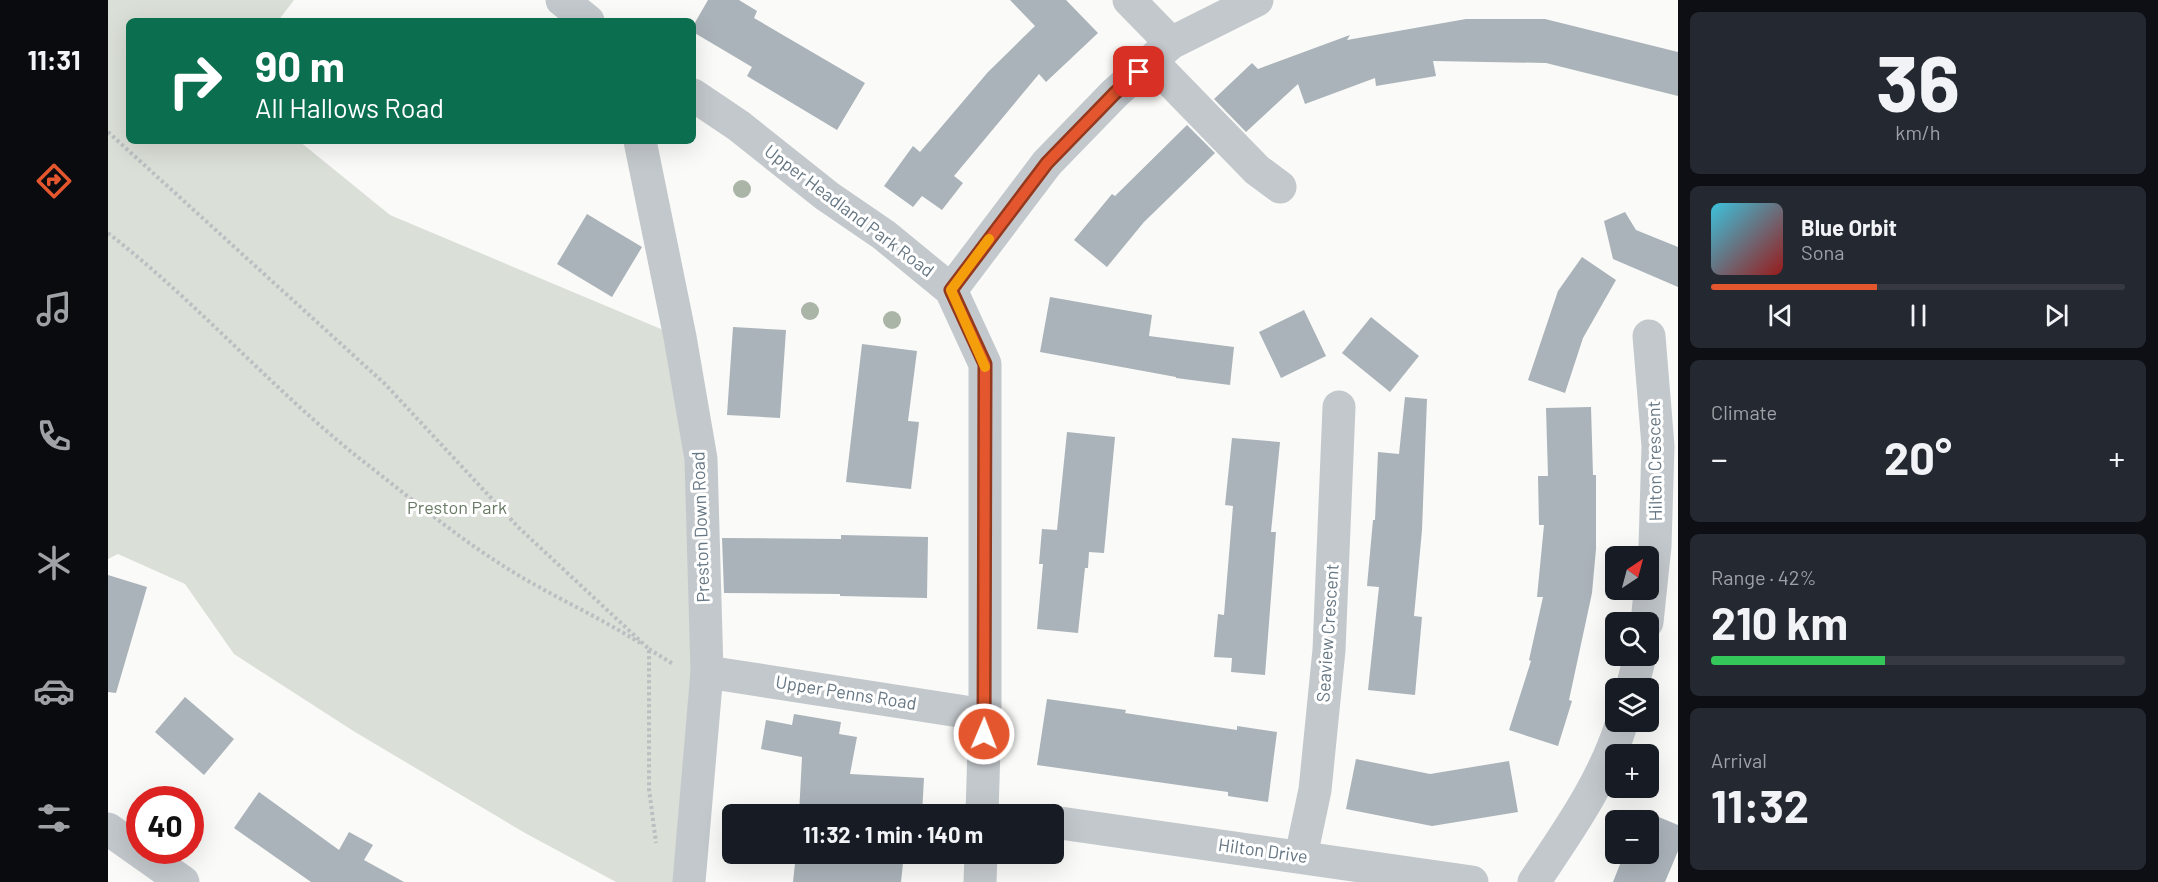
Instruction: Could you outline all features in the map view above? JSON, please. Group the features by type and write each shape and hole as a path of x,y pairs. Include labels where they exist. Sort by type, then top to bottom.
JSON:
{"street":[{"path":"562,0 587,14"},
{"path":"1129,0 1161,52 1257,170 1280,187"},
{"path":"951,290 1047,163 1115,93 1161,52 1257,0"},
{"name":"Upper Headland Park Road","path":"696,97 739,126 827,196 884,235 951,290 985,364 985,715 988,804"},
{"name":"Preston Down Road","path":"641,144 680,337 701,459 706,672 689,882"},
{"name":"Hilton Crescent","path":"1648,612 1655,546 1658,446 1649,336"},
{"name":"Seaview Crescent","path":"1301,856 1315,790 1329,650 1338,407"},
{"name":"Upper Penns Road","path":"706,672 985,715"},
{"path":"1534,882 1590,797 1615,746 1619,732"},
{"name":"Hilton Drive","path":"1064,824 1472,882"},
{"path":"108,829 183,882"},
{"path":"980,882 981,864"}],"path":[{"path":"108,132 385,384 518,527 650,650 649,789 656,847"},
{"path":"108,233 152,267 244,356 357,456 445,525 513,572 678,667 706,672"}],"green space":[{"name":"Preston Park","path":"108,0 294,0 280,18 126,18 126,144 303,144 390,215 680,337 701,459 689,882 616,882 525,833 355,732 234,654 185,584 118,554 108,559"}],"building":[{"path":"708,0 739,0 757,11 754,18 865,83 837,130 747,76 752,67 696,34 696,21"},
{"path":"1010,0 1066,0 1098,33 1046,82 1039,74 954,176 963,183 942,210 922,196 913,207 884,186 913,146 920,152 988,72 1035,26"},
{"path":"1466,19 1545,19 1678,52 1678,96 1546,63 1433,61 1436,76 1376,86 1375,78 1305,104 1298,84 1246,132 1214,99 1252,63 1258,69 1350,35 1347,40"},
{"path":"1187,125 1215,153 1144,222 1107,267 1074,240 1112,194 1115,196"},
{"path":"1625,212 1636,230 1678,247 1678,287 1613,259 1604,221"},
{"path":"587,214 642,247 612,297 557,264"},
{"path":"1582,257 1616,280 1583,338 1565,393 1528,380 1558,291"},
{"path":"1050,297 1152,315 1149,336 1234,347 1230,385 1176,378 1040,352"},
{"path":"1304,310 1326,356 1281,378 1259,332"},
{"path":"1371,317 1419,356 1390,392 1342,353"},
{"path":"733,327 786,330 780,418 727,415"},
{"path":"862,344 917,351 908,421 919,422 911,489 846,482"},
{"path":"1405,397 1427,399 1422,530 1414,616 1422,617 1415,695 1368,690 1379,587 1367,586 1373,520 1375,520 1378,452 1399,454"},
{"path":"1591,407 1593,475 1596,475 1596,549 1592,593 1569,700 1572,701 1558,746 1509,730 1531,661 1529,660 1543,597 1537,597 1544,525 1539,525 1538,476 1548,476 1546,408"},
{"path":"1067,432 1115,437 1104,553 1089,552 1088,568 1085,568 1078,633 1037,629 1043,564 1039,564 1042,529 1057,530"},
{"path":"1232,438 1280,442 1271,532 1276,532 1265,675 1231,672 1232,658 1214,657 1218,614 1224,615 1233,506 1225,505"},
{"path":"841,535 928,537 927,598 840,596 840,594 724,593 722,538 841,539"},
{"path":"108,575 147,587 116,693 108,692"},
{"path":"185,697 234,739 204,775 155,732"},
{"path":"1047,699 1126,710 1125,713 1237,730 1237,726 1277,732 1268,802 1228,796 1228,792 1037,765"},
{"path":"794,714 841,722 839,734 857,737 850,774 924,778 923,804 800,804 802,757 761,749 766,720 792,725"},
{"path":"1356,759 1430,774 1509,761 1518,812 1432,826 1346,809"},
{"path":"259,792 339,850 349,832 373,845 364,860 404,882 311,882 234,828"},
{"path":"1659,817 1678,825 1678,851 1665,882 1613,882 1620,864 1659,864"},
{"path":"795,864 903,864 901,882 793,882"}],"slow traffic":[{"path":"985,367 951,290 989,239"}],"route":[{"path":"984,734 985,364 951,290 1047,163 1115,93 1139,72"}]}
